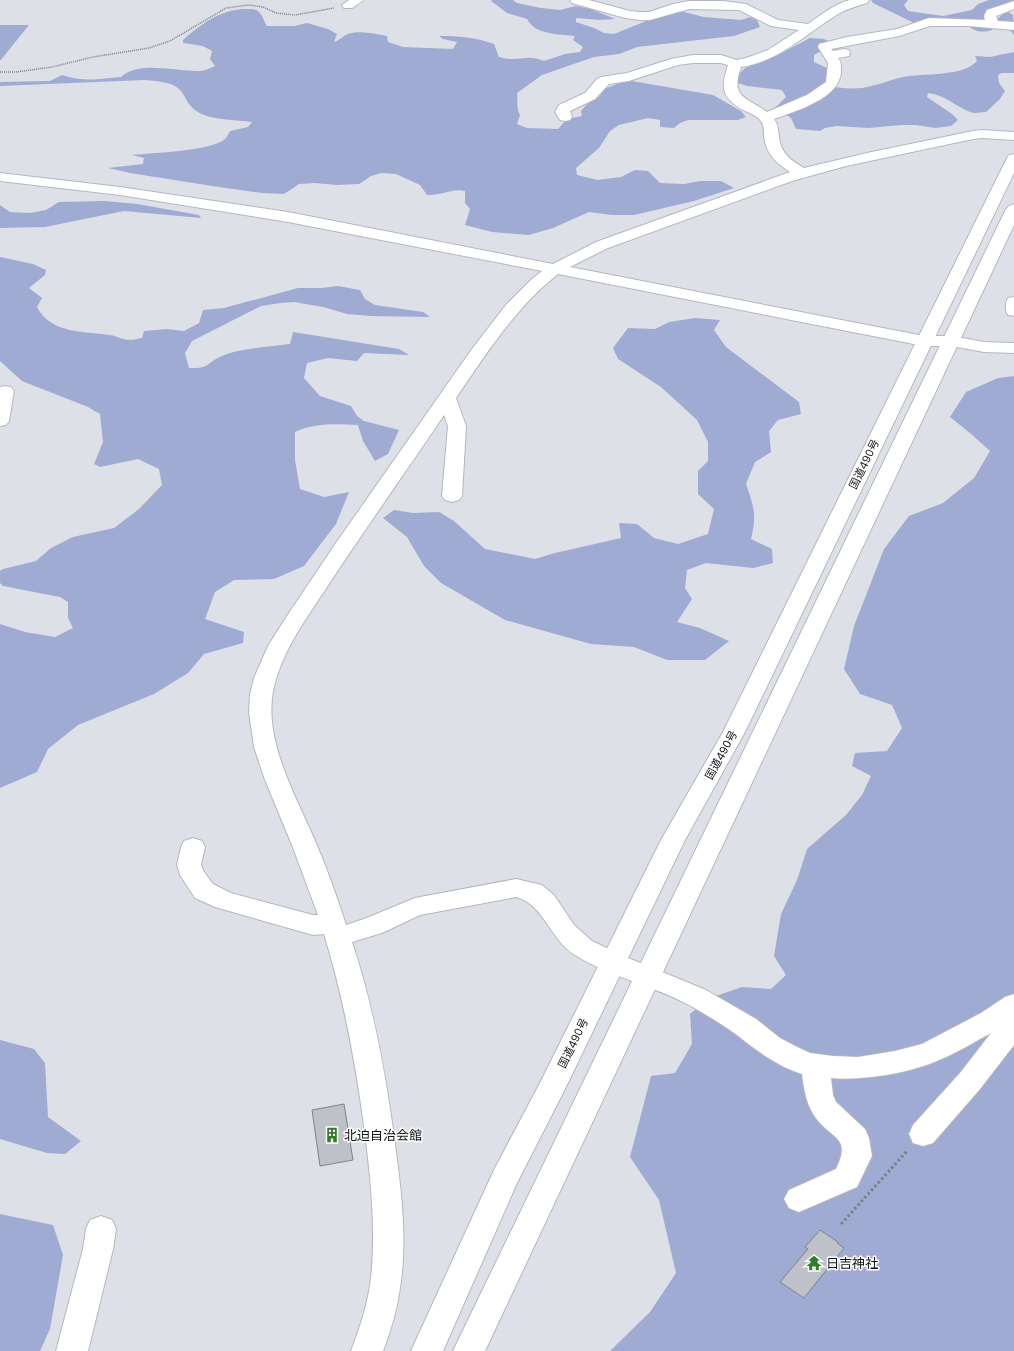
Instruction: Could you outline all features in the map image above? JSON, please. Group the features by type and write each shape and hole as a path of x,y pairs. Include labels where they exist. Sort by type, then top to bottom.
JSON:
{"main road":[{"path":"576,0 628,15 640,16 650,16 677,7 723,5 742,7 775,23 811,28"},
{"path":"565,117 562,112 564,108 590,96 602,82 606,80 629,77 676,62 693,59 722,59 735,64 746,64 778,50 830,14 862,0"},
{"path":"992,23 990,16 991,13 1014,5"},
{"path":"764,117 817,95 832,84 834,61 824,47 899,32 930,22 949,21 992,23 1014,26"},
{"path":"831,55 850,53"},
{"path":"735,64 730,80 732,91 741,104 756,110 764,117 769,123 774,152 778,157 801,173"},
{"path":"367,1351 373,1338 386,1294 389,1245 386,1188 374,1094 358,1008 335,930 309,855 271,763 262,731 260,710 262,689 274,653 346,543 447,398 488,336 540,280 571,260 631,233 672,221 801,173 839,163 982,134 1014,136"},
{"name":"国道490号","path":"427,1351 504,1179 552,1087 673,840 734,732 1014,158"},
{"path":"0,166 305,211 571,260 952,341 984,347 1013,347"},
{"path":"0,176 259,213 364,231 556,269 927,335"},
{"path":"469,1351 1014,209"},
{"path":"1014,302 1014,311"},
{"path":"0,392 5,391 0,421"},
{"path":"447,398 457,426 452,496"},
{"path":"193,847 189,865 192,875 204,891 224,900 335,930 373,926 415,907 516,888 533,892 545,902 565,932 583,948 612,962 697,997 746,1027 770,1046 786,1056 808,1064 858,1068 895,1062 929,1053 990,1021 1014,1004"},
{"path":"923,1134 970,1081 1012,1027 1014,1013"},
{"path":"799,1199 847,1178 858,1156 855,1138 826,1110 819,1095 815,1065"},
{"path":"72,1351 98,1250 101,1229"}],"path":[{"path":"0,72 16,72 52,67 93,57 149,48 170,41 226,8 249,5 263,7 276,13 295,15 353,2"},
{"path":"841,1224 923,1134"}],"shaded area":[{"path":"513,0 517,3 560,10 576,6 591,9 615,19 600,20 576,18 576,22 604,33 614,34 666,13 680,11 704,17 741,20 750,17 757,20 760,27 734,36 637,47 619,54 594,57 542,75 517,93 520,115 517,124 527,128 558,129 567,119 582,116 581,111 587,104 600,96 604,89 622,82 632,81 713,95 741,111 746,117 738,120 688,120 680,123 674,128 660,127 660,120 648,118 619,125 610,131 599,148 576,168 577,175 597,180 621,177 635,170 648,171 660,183 684,184 700,181 721,181 734,188 694,201 634,215 612,215 589,212 553,228 529,235 492,232 465,225 470,209 465,203 465,191 456,190 427,195 420,185 396,174 382,173 371,176 359,184 299,184 284,194 262,193 212,186 108,168 143,164 144,158 132,155 195,149 218,143 225,139 230,131 248,127 252,122 203,115 191,106 179,89 171,84 144,80 0,86 0,82 50,81 62,75 76,79 121,77 138,69 148,68 191,71 206,70 215,66 210,59 212,51 203,46 183,43 183,40 211,19 227,12 244,9 258,11 262,15 267,26 295,26 307,23 328,29 337,34 334,42 348,34 362,32 387,36 388,42 403,47 453,49 457,42 443,39 439,36 474,38 494,44 499,57 512,59 531,58 544,61 565,54 580,52 583,47 573,40 575,36 541,31 527,19 507,13 491,1"},
{"path":"871,0 908,0 904,5 908,11 943,16 972,10 978,4 989,0 1014,0 1008,4 989,9 986,11 985,15 988,20 997,19 1007,11 1013,15 1014,35 1008,28 992,26 992,30 982,32 973,29 968,25 940,24 932,27 918,25 873,3"},
{"path":"0,25 29,25 0,61"},
{"path":"810,38 824,39 830,42 821,51 814,55 814,62 827,68 825,85 834,87 862,88 903,77 943,74 963,70 971,66 977,61 975,56 990,57 1014,52 1014,73 1002,73 998,75 999,83 1005,91 1000,99 986,112 970,112 945,98 928,93 927,97 952,114 958,120 951,126 935,128 916,125 901,125 868,128 837,126 825,128 820,131 796,129 791,118 775,108 786,97 782,90 747,86 738,83 739,74 745,68 772,58"},
{"path":"105,201 137,204 199,215 201,218 124,211 45,227 0,228 0,205 10,212 30,213 46,210 59,202"},
{"path":"0,257 33,264 46,270 45,275 29,288 42,298 37,307 43,316 51,322 59,327 69,330 111,335 126,340 142,338 144,331 166,329 184,331 199,323 203,310 224,308 298,288 338,286 360,290 365,299 375,305 423,312 430,317 347,314 323,307 294,302 281,303 261,306 192,341 185,353 189,368 201,368 222,356 238,351 290,344 293,332 399,349 409,355 364,353 357,361 328,358 307,363 304,378 320,396 351,406 357,416 364,421 399,430 388,454 375,461 363,441 358,425 334,424 310,427 295,432 295,460 300,489 324,497 349,492 336,524 304,566 274,579 234,580 215,592 205,619 244,632 243,643 204,654 188,673 154,694 78,725 48,749 37,772 0,788 0,624 25,632 55,637 73,628 68,618 68,602 60,597 3,586 0,583 0,571 36,561 51,548 73,537 114,528 139,509 162,485 159,469 138,459 100,467 94,464 103,442 100,414 88,407 22,381 0,361"},
{"path":"695,318 720,320 714,330 726,347 799,402 801,414 778,420 769,431 771,452 755,462 746,484 754,511 754,524 751,539 772,549 773,563 753,568 706,563 687,570 685,588 692,599 677,622 700,628 729,641 705,660 667,660 634,647 591,644 505,620 441,583 424,566 407,537 383,518 394,510 413,513 439,512 454,521 485,549 535,559 621,538 619,523 637,524 654,538 678,544 708,534 714,509 698,494 698,471 708,461 708,442 697,420 661,387 618,359 613,348 628,328 655,329 669,322"},
{"path":"1014,376 1014,1351 610,1351 650,1312 676,1273 659,1200 630,1157 651,1076 675,1073 692,1044 690,1014 710,998 742,987 771,989 786,975 774,956 781,914 797,880 807,849 846,815 862,795 871,776 852,766 855,753 887,751 902,728 892,705 860,694 844,669 854,626 884,549 909,516 943,503 974,478 990,451 950,417 966,392 998,378"},
{"path":"0,1040 34,1049 45,1063 48,1117 81,1141 65,1154 47,1153 0,1139"},
{"path":"0,1214 53,1225 63,1255 50,1329 40,1351 0,1351"}],"building":[{"name":"北迫自治会館","path":"344,1104 353,1160 320,1166 312,1110"},
{"name":"日吉神社","path":"820,1230 844,1248 804,1298 780,1282 808,1249 805,1247"}],"place":[{"name":"北迫自治会館","path":"332,1135"},
{"name":"日吉神社","path":"814,1263"}]}
